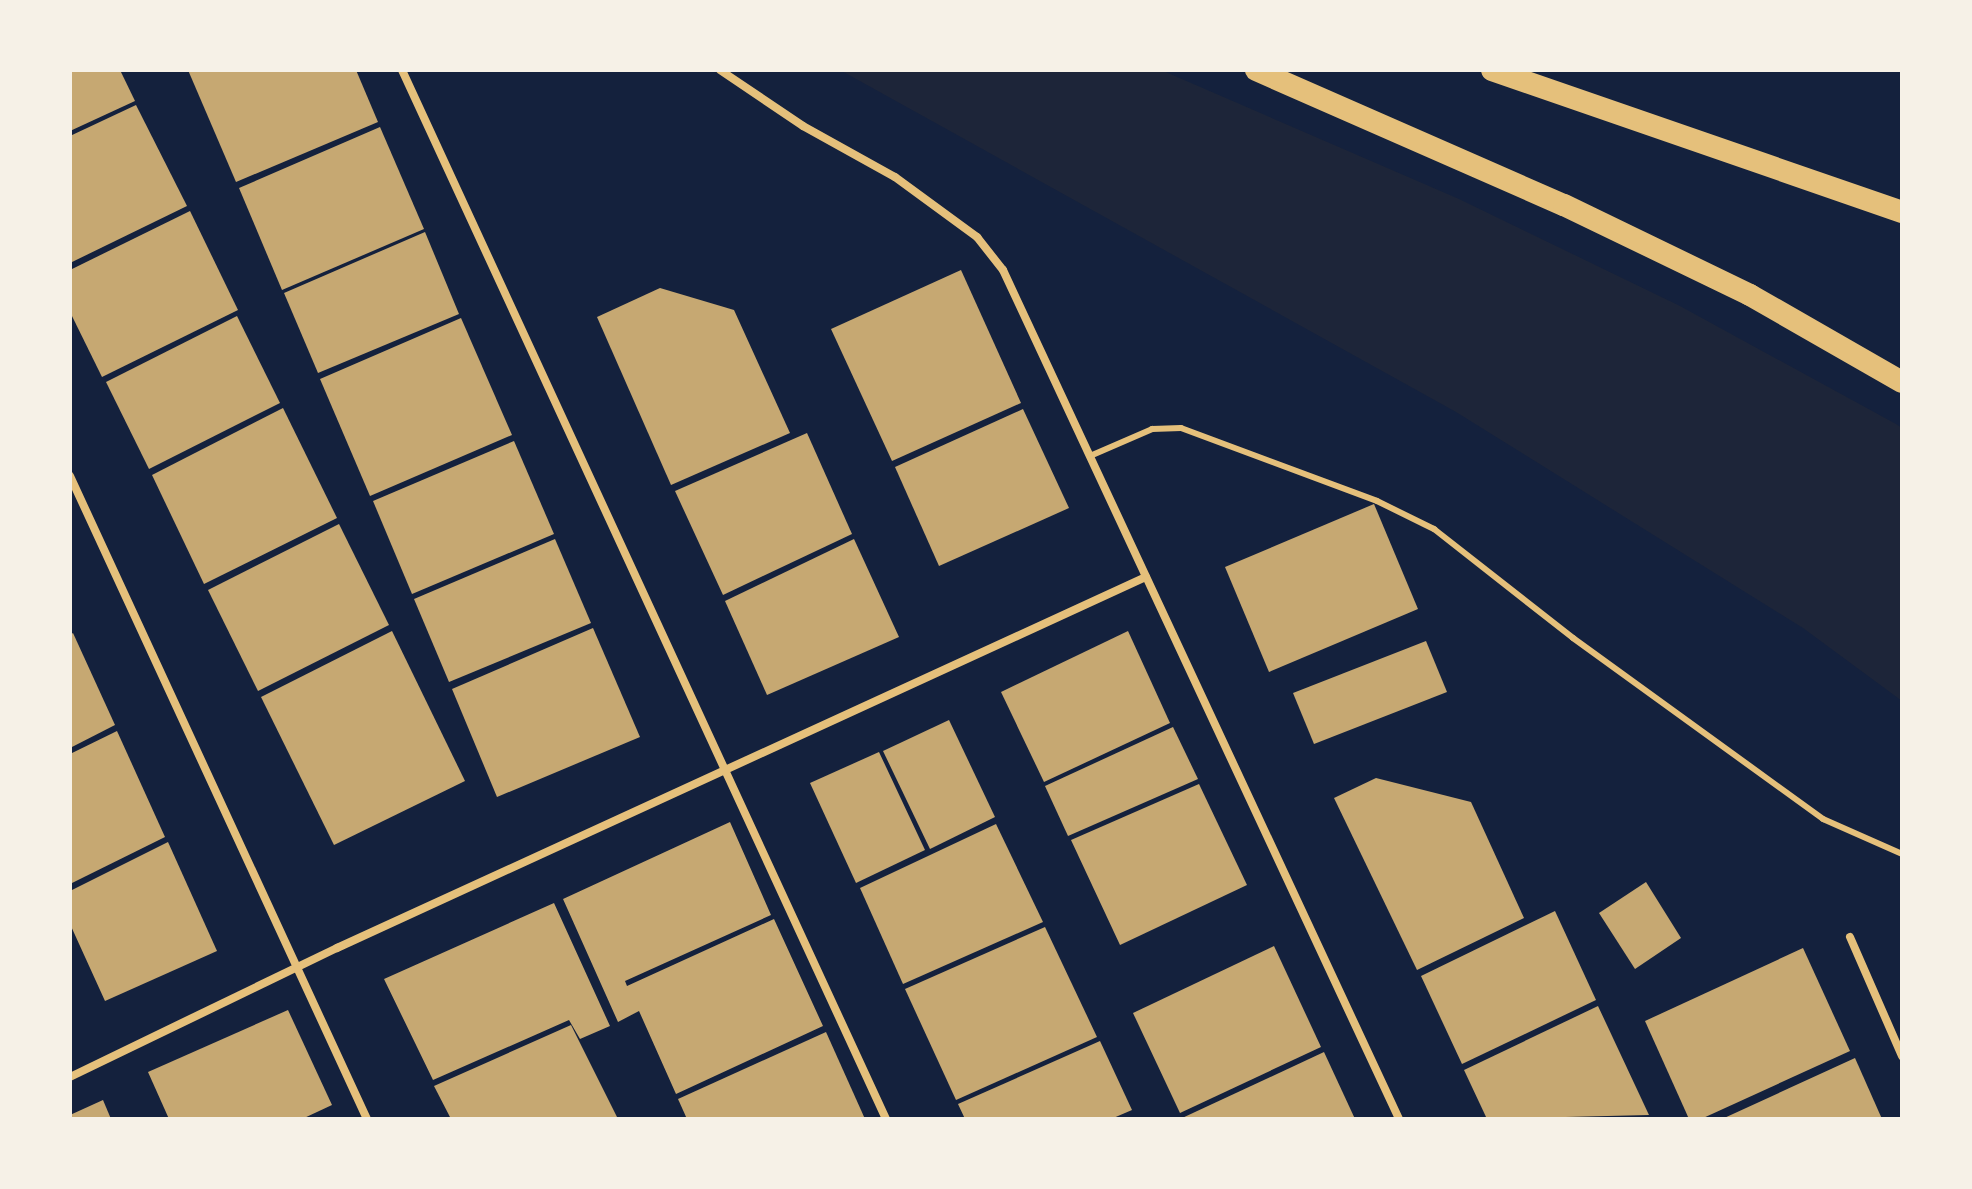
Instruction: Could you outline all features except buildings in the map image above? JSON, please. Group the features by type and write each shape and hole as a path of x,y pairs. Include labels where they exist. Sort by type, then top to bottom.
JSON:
{"highway":[{"path":"1256,70 1578,212 1750,295 1902,382"},
{"path":"1492,70 1902,212"}],"street":[{"path":"402,70 722,771 886,1119"},
{"path":"720,70 803,126 895,177 977,237 1003,270 1399,1119"},
{"path":"70,476 367,1119"},
{"path":"70,1077 295,968 1146,577"},
{"path":"1850,937 1902,1056"}],"lane":[{"path":"1090,456 1152,429 1181,428 1377,501 1434,529 1573,638 1823,819 1902,854"}],"shaded area":[{"path":"840,70 1161,70 1459,199 1680,306 1896,424 1902,428 1902,701 1803,628 1456,412"}]}
